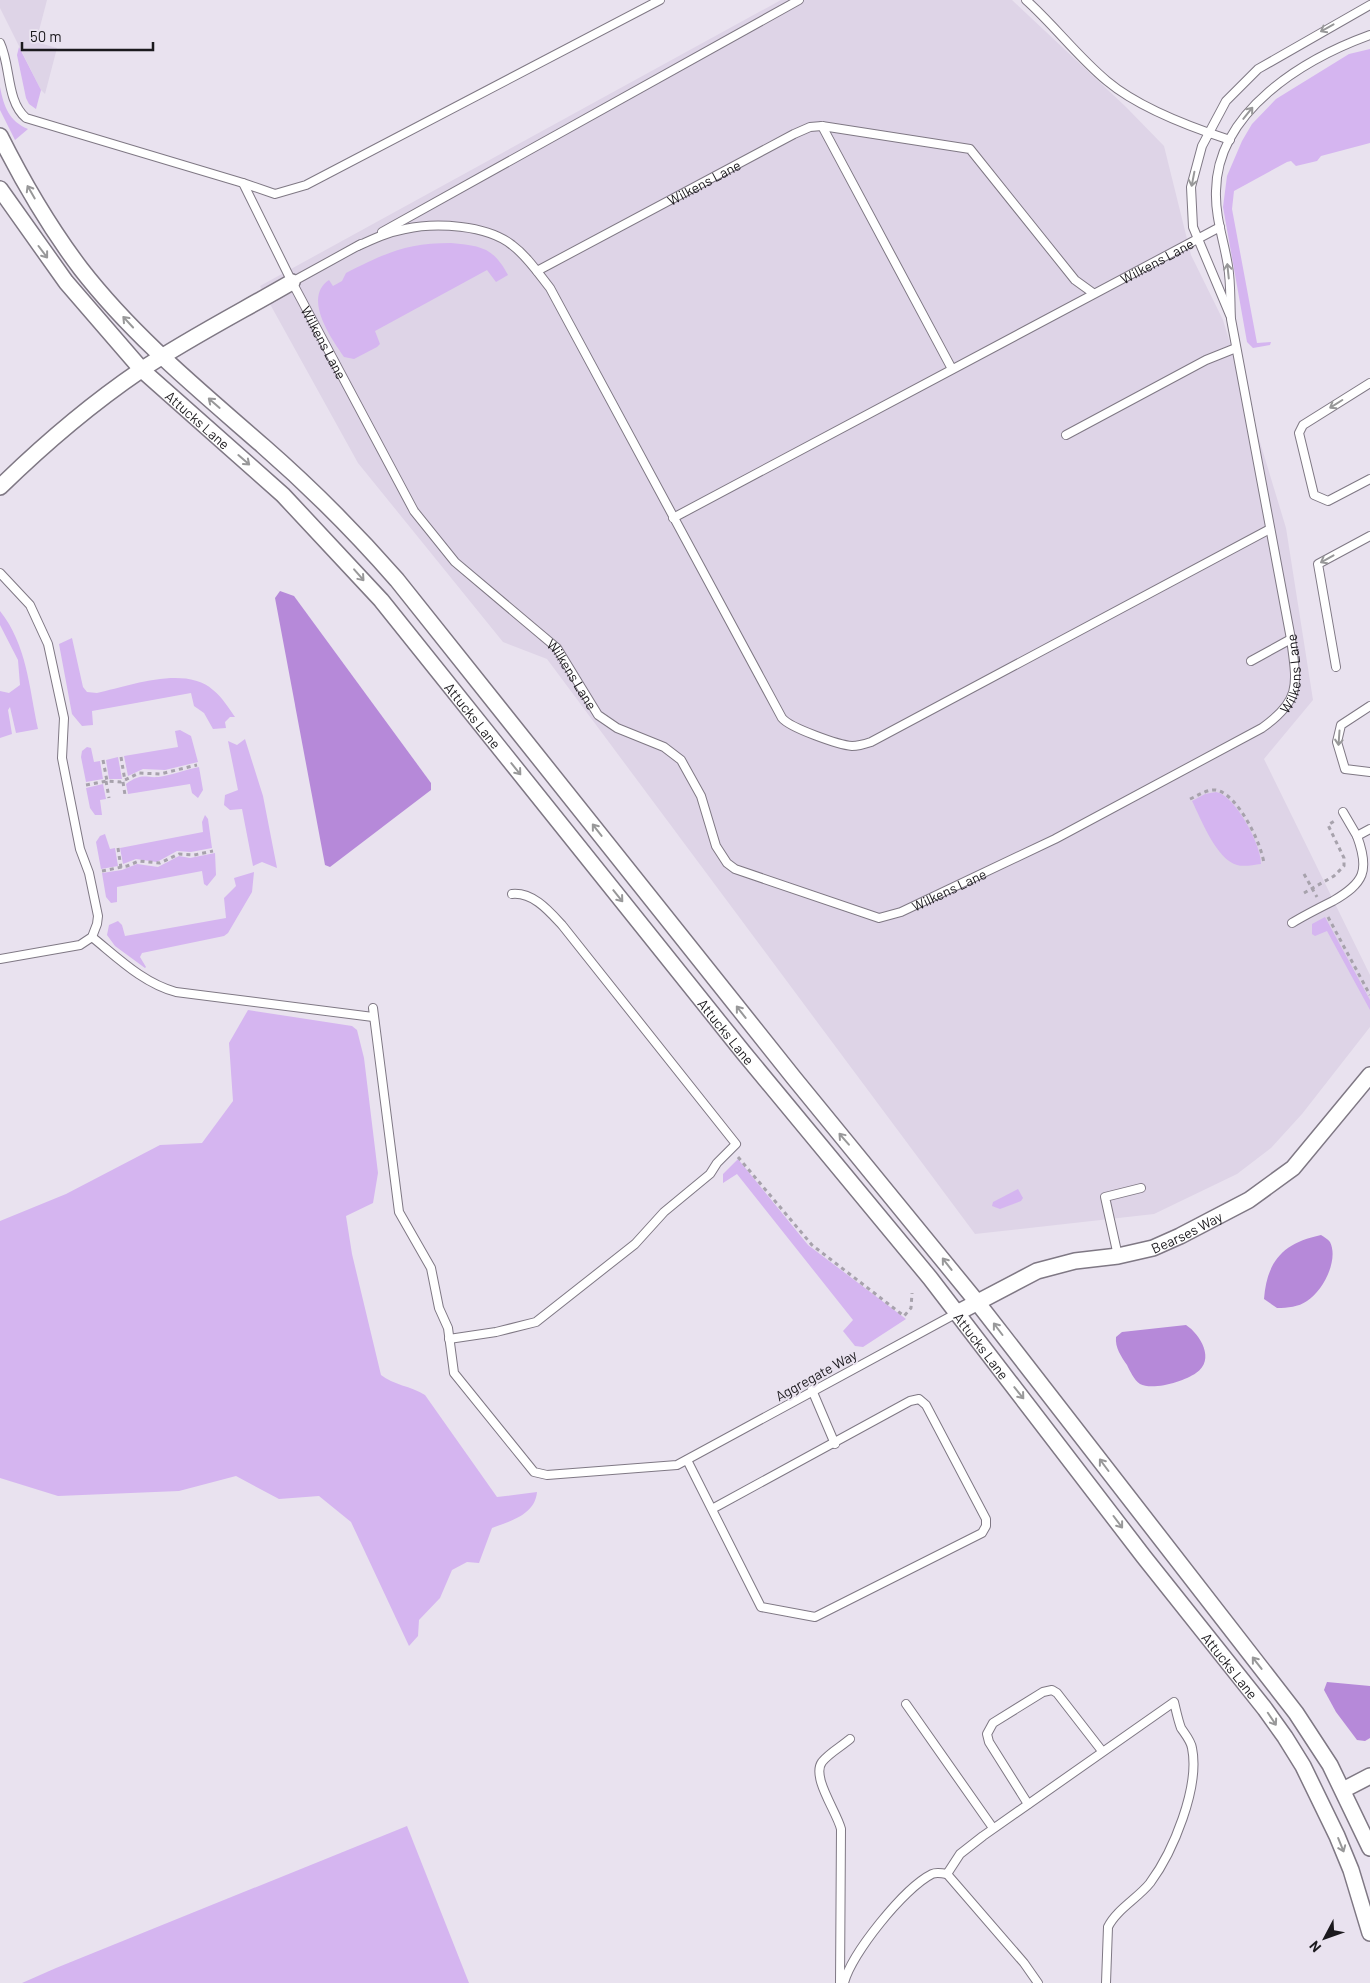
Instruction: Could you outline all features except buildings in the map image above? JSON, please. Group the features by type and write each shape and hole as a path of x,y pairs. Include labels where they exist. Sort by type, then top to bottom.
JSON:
{"street":[{"name":"Attucks Lane","path":"0,136 51,225 82,270 162,357 319,498 397,580 794,1078 978,1302 1296,1714 1330,1764 1370,1848"},
{"name":"Attucks Lane","path":"0,188 66,282 142,370 283,495 364,581 743,1052 881,1216 1144,1557 1260,1702 1284,1737 1303,1766 1337,1836 1351,1870 1370,1933"},
{"path":"0,487 41,449 142,370 292,282"},
{"name":"Bearses Way","path":"957,1313 1048,1267 1075,1261 1118,1256 1153,1248 1180,1236 1266,1190 1304,1157 1370,1075"},
{"path":"1343,1790 1370,1776"}],"lane":[{"path":"0,43 6,57 15,104 26,118 243,182 275,194 306,185 660,0"},
{"path":"292,282 799,0"},
{"path":"1026,0 1048,20 1097,72 1120,92 1156,111 1230,140"},
{"path":"1231,319 1196,238 1191,217 1192,187 1200,152 1208,132 1226,101 1258,69 1370,5"},
{"path":"1231,319 1228,268 1220,227 1216,189 1230,140 1249,110 1276,85 1341,47 1370,35"},
{"path":"822,126 952,369"},
{"name":"Wilkens Lane","path":"537,271 799,131 810,127 822,126 970,149 1075,280 1093,293"},
{"name":"Wilkens Lane","path":"243,182 292,282 414,511 455,562 557,648 598,715 617,728 664,746 681,760 701,796 710,832 722,856 734,869 755,878 879,918 901,912 1055,839 1262,728 1284,711 1292,696 1296,678 1292,638 1231,319"},
{"path":"358,246 406,228 426,227 481,230 493,233 513,245 537,271 554,296 782,718 791,726 850,746 860,746 872,742 1270,529"},
{"name":"Wilkens Lane","path":"673,518 1196,238 1220,227"},
{"path":"1066,435 1206,360 1236,348"},
{"path":"1370,382 1303,425 1299,433 1314,496 1328,501 1370,479"},
{"path":"1336,667 1318,564 1370,536"},
{"path":"0,573 30,606 48,644 65,724 62,758 80,849 89,873 96,907 97,924 92,937 80,945 0,959"},
{"path":"1251,661 1292,638"},
{"path":"1370,706 1341,725 1336,742 1345,769 1370,772"},
{"path":"1292,923 1358,885 1364,872 1366,860 1357,836 1344,813"},
{"path":"1357,836 1370,829"},
{"path":"373,1008 400,1212 431,1268 439,1308 448,1328 449,1339 503,1330 536,1322 635,1244 664,1212 710,1174 717,1163 736,1144 562,925 551,913 532,898 520,894 512,894"},
{"path":"92,937 146,980 160,987 186,993 373,1017"},
{"path":"1118,1256 1105,1197 1141,1188"},
{"name":"Aggregate Way","path":"449,1339 456,1377 534,1472 547,1475 673,1466 957,1313"},
{"path":"812,1390 835,1444"},
{"path":"687,1460 761,1607 815,1617 982,1533 986,1526 986,1519 926,1405 919,1399 910,1401 835,1444 712,1509"},
{"path":"1028,1804 989,1742 987,1734 993,1723 1043,1692 1052,1690 1057,1693 1102,1751"},
{"path":"947,1874 960,1854 993,1828 1174,1702 1180,1726 1192,1746 1194,1766 1188,1795 1173,1842 1161,1868 1148,1885 1108,1927 1106,1983"},
{"path":"906,1704 993,1828"},
{"path":"840,1983 841,1829 833,1807 824,1791 819,1770 822,1762 850,1739"},
{"path":"844,1983 857,1956 903,1898 933,1874 947,1874 1024,1963 1038,1983"}],"path":[{"path":"121,757 125,795"},
{"path":"103,760 109,798"},
{"path":"86,785 106,781 124,781 139,773 160,774 197,764"},
{"path":"1190,799 1208,790 1218,790 1228,794 1236,803 1257,840 1262,851 1264,864"},
{"path":"1304,893 1334,876 1344,866 1344,858 1328,825 1344,813"},
{"path":"118,848 121,868"},
{"path":"102,871 121,868 138,861 155,864 179,854 194,855 213,851"},
{"path":"1304,874 1317,898"},
{"path":"1328,917 1370,996"},
{"path":"732,1149 802,1235 839,1267 904,1316 911,1308 912,1293"}],"shaded area":[{"path":"0,0 47,0 36,42 57,48 45,94 41,90 0,8"},
{"path":"781,0 1012,0 1126,107 1164,146 1191,255 1223,320 1286,528 1313,700 1264,759 1370,975 1370,1027 1302,1114 1271,1148 1237,1174 1154,1214 975,1234 547,659 503,642 358,463 260,286"},
{"path":"19,47 41,90 36,109 29,104 26,98 17,55"},
{"path":"1370,49 1370,143 1321,156 1317,161 1296,166 1291,161 1287,162 1234,191 1232,209 1257,343 1271,342 1270,345 1253,348 1247,342 1223,207 1227,176 1242,141 1252,124 1276,99 1349,54"},
{"path":"0,87 8,112 16,122 28,129 15,140 0,110"},
{"path":"435,243 478,247 491,253 508,275 496,282 487,270 375,331 380,344 377,347 354,359 344,357 322,318 318,297 321,288 329,280 333,286 342,281 346,273 385,255 409,247"},
{"path":"280,591 294,596 431,783 431,790 330,867 325,865 275,598"},
{"path":"0,611 9,624 22,652 38,729 16,733 10,707 8,710 12,734 0,738 0,691 9,693 20,685 18,660 0,625"},
{"path":"72,638 83,687 87,692 97,693 157,679 188,679 201,683 213,690 235,717 230,717 225,722 226,728 213,729 204,713 194,706 191,693 92,711 93,725 82,726 72,714 59,644"},
{"path":"180,730 191,736 198,762 165,770 143,769 128,776 124,756 178,747 175,731"},
{"path":"245,739 263,796 277,868 262,862 253,866 242,809 230,810 224,805 225,795 238,790 228,741 237,745"},
{"path":"87,747 91,748 94,762 100,761 103,779 86,782 81,757 82,751"},
{"path":"118,757 122,779 109,779 106,760"},
{"path":"199,767 203,790 198,798 192,793 190,784 128,794 126,784 137,778 164,776"},
{"path":"103,784 106,799 100,800 102,815 95,815 90,808 86,788"},
{"path":"1216,792 1231,802 1246,822 1257,846 1261,864 1243,866 1229,861 1222,855 1210,838 1192,801 1205,794"},
{"path":"205,815 208,819 212,848 191,852 177,851 157,862 136,859 123,864 120,848 203,832 202,822"},
{"path":"105,834 110,849 115,848 118,866 101,869 96,842 100,836"},
{"path":"215,853 216,875 207,886 204,884 202,871 117,887 117,902 111,903 106,897 102,873 122,870 137,864 158,867 179,856 190,858"},
{"path":"254,872 252,892 228,933 224,936 142,953 140,957 145,968 115,946 107,935 109,925 118,921 122,925 125,936 226,918 224,898 236,886 234,878"},
{"path":"1325,917 1370,1000 1370,1010 1327,931 1315,936 1312,934 1312,924"},
{"path":"248,1010 352,1026 357,1030 364,1058 378,1173 373,1203 346,1216 352,1254 381,1375 425,1395 497,1497 537,1492 532,1506 527,1512 514,1520 492,1528 479,1563 467,1562 452,1570 440,1598 419,1620 418,1636 409,1646 351,1522 319,1496 279,1499 236,1476 179,1491 58,1496 0,1478 0,1221 66,1194 160,1145 202,1143 233,1101 229,1043"},
{"path":"738,1159 808,1245 906,1319 863,1347 855,1346 843,1331 853,1320 737,1174 723,1183 723,1174"},
{"path":"1018,1189 1023,1198 1021,1201 1000,1209 992,1206 993,1202"},
{"path":"1321,1235 1330,1242 1332,1257 1328,1274 1319,1290 1307,1301 1293,1307 1277,1308 1264,1299 1269,1274 1279,1256 1296,1243"},
{"path":"1186,1325 1196,1334 1204,1348 1205,1361 1202,1368 1191,1376 1177,1382 1161,1386 1140,1384 1132,1375 1119,1352 1116,1345 1116,1337 1122,1332"},
{"path":"1327,1682 1370,1686 1370,1738 1365,1741 1357,1740 1336,1712 1324,1690"},
{"path":"407,1826 469,1983 22,1983 56,1968"}]}
